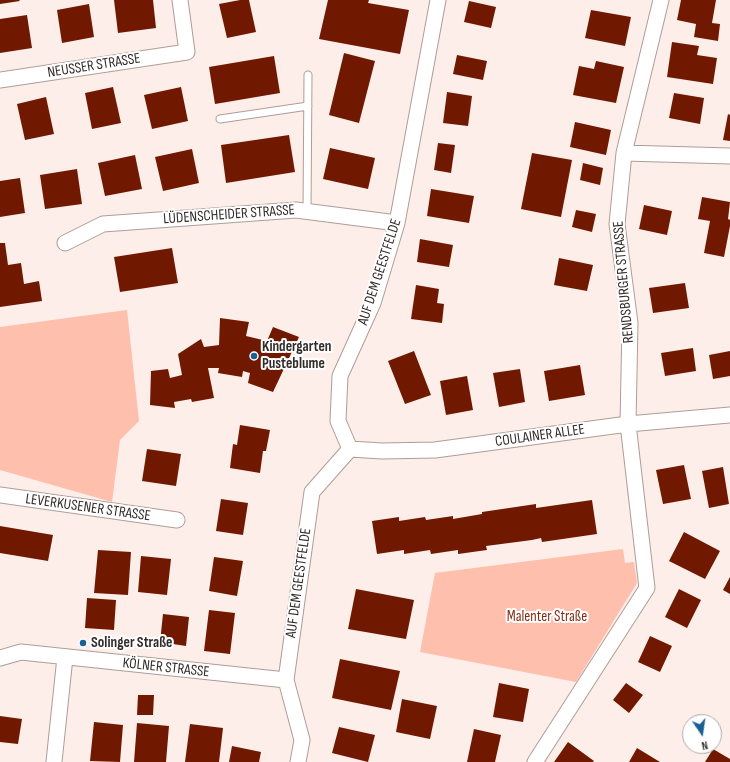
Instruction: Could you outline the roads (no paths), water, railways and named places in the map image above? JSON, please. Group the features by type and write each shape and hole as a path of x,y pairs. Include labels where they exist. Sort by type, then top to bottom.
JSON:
{"street":[{"name":"NEUSSER STRASSE","path":"0,80 187,52 180,0"},
{"name":"AUF DEM GEESTFELDE","path":"298,762 302,740 286,680 312,492 350,449 338,421 340,376 373,303 397,223 438,0"},
{"name":"RENDSBURGER STRASSE","path":"628,424 630,324 617,224 624,153 661,0"},
{"path":"624,153 730,156"},
{"name":"LÜDENSCHEIDER STRASSE","path":"65,243 103,224 296,210 397,223"},
{"name":"COULAINER ALLEE","path":"350,449 382,451 435,450 628,424 730,415"},
{"path":"535,762 647,588 628,424"},
{"name":"LEVERKUSENER STRASSE","path":"0,495 177,520"},
{"name":"KÖLNER STRASSE","path":"0,658 20,652 286,680"},
{"path":"54,762 65,657"}],"lane":[{"path":"307,211 308,75"},
{"path":"220,119 308,106"}],"place":[{"name":"Kindergarten Pusteblume","path":"254,356"},
{"name":"Solinger Straße","path":"83,643"}],"park label":[{"name":"Malenter Straße","path":"547,617"}]}
